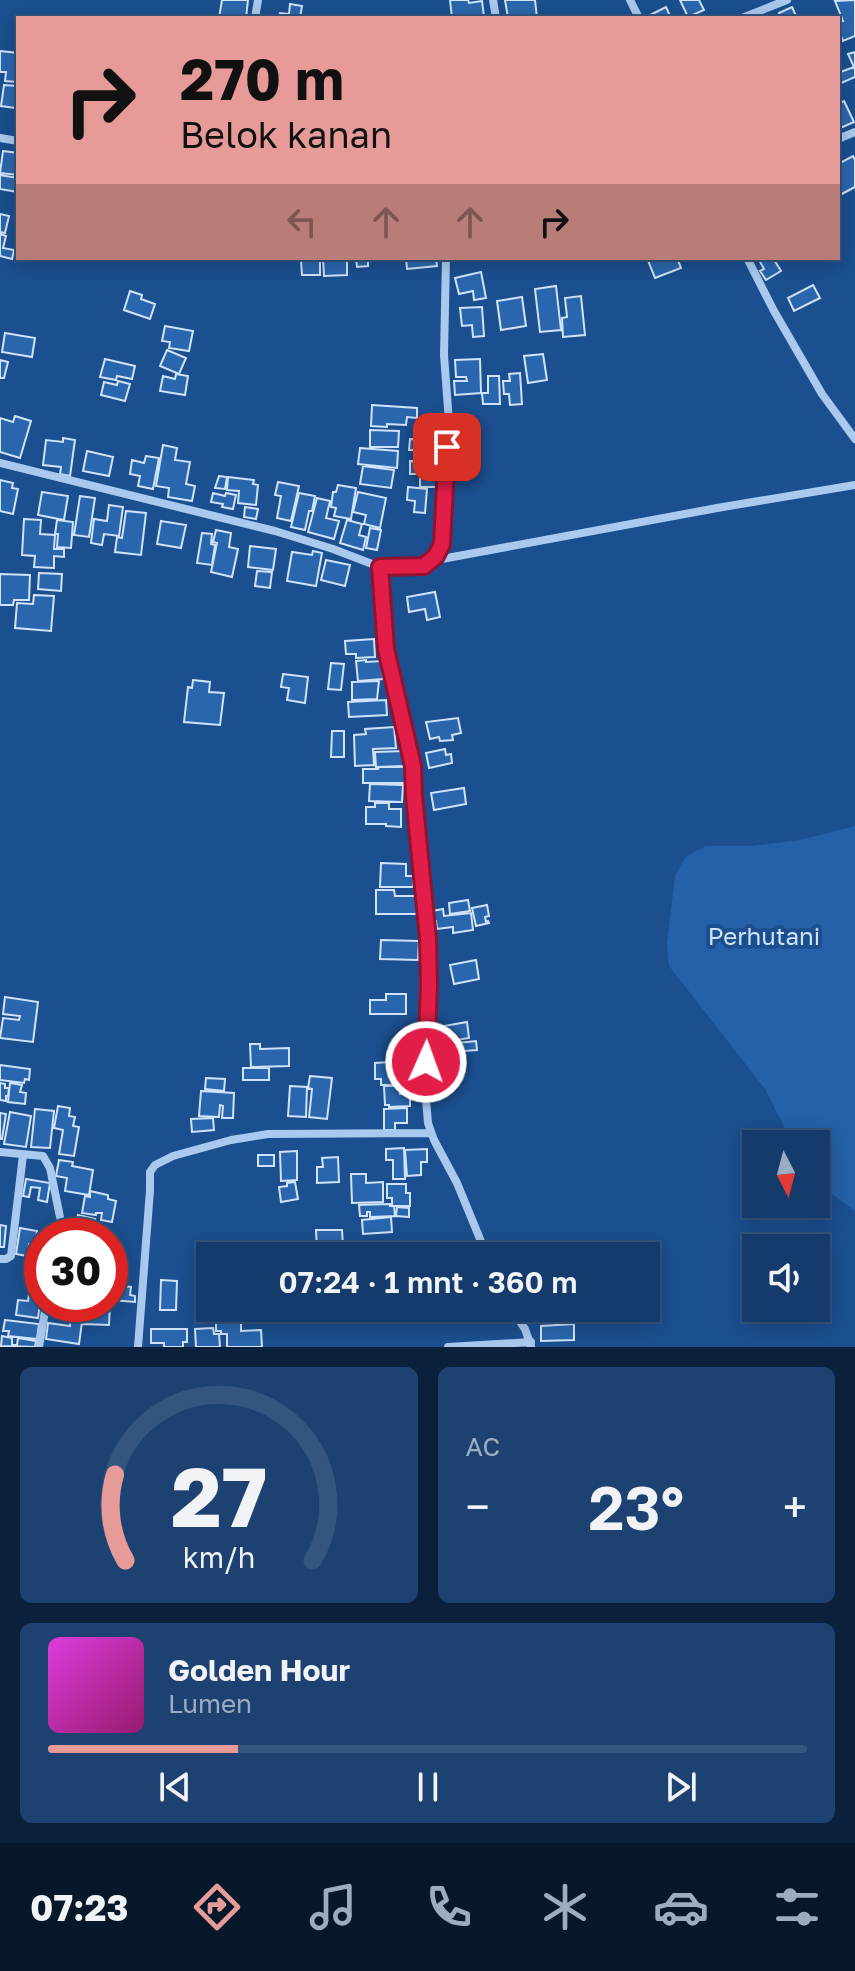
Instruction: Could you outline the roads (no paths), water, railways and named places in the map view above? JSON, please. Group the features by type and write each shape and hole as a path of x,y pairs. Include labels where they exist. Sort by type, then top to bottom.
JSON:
{"street":[{"path":"747,16 787,0"},
{"path":"0,463 275,531 380,567 424,566 442,544 449,422 444,355 446,260"},
{"path":"748,260 822,394 855,439"},
{"path":"431,561 855,485"},
{"path":"380,567 386,649 413,766 428,939 425,1087 428,1123 481,1242"},
{"path":"138,1347 150,1172 155,1165 173,1156 231,1140 268,1134 431,1133"},
{"path":"0,1152 43,1156 50,1168 60,1217"},
{"path":"0,1259 11,1256 23,1155"},
{"path":"39,1347 43,1322"},
{"path":"448,1347 531,1344 519,1322"}],"park label":[{"name":"Perhutani","path":"764,937"}]}
